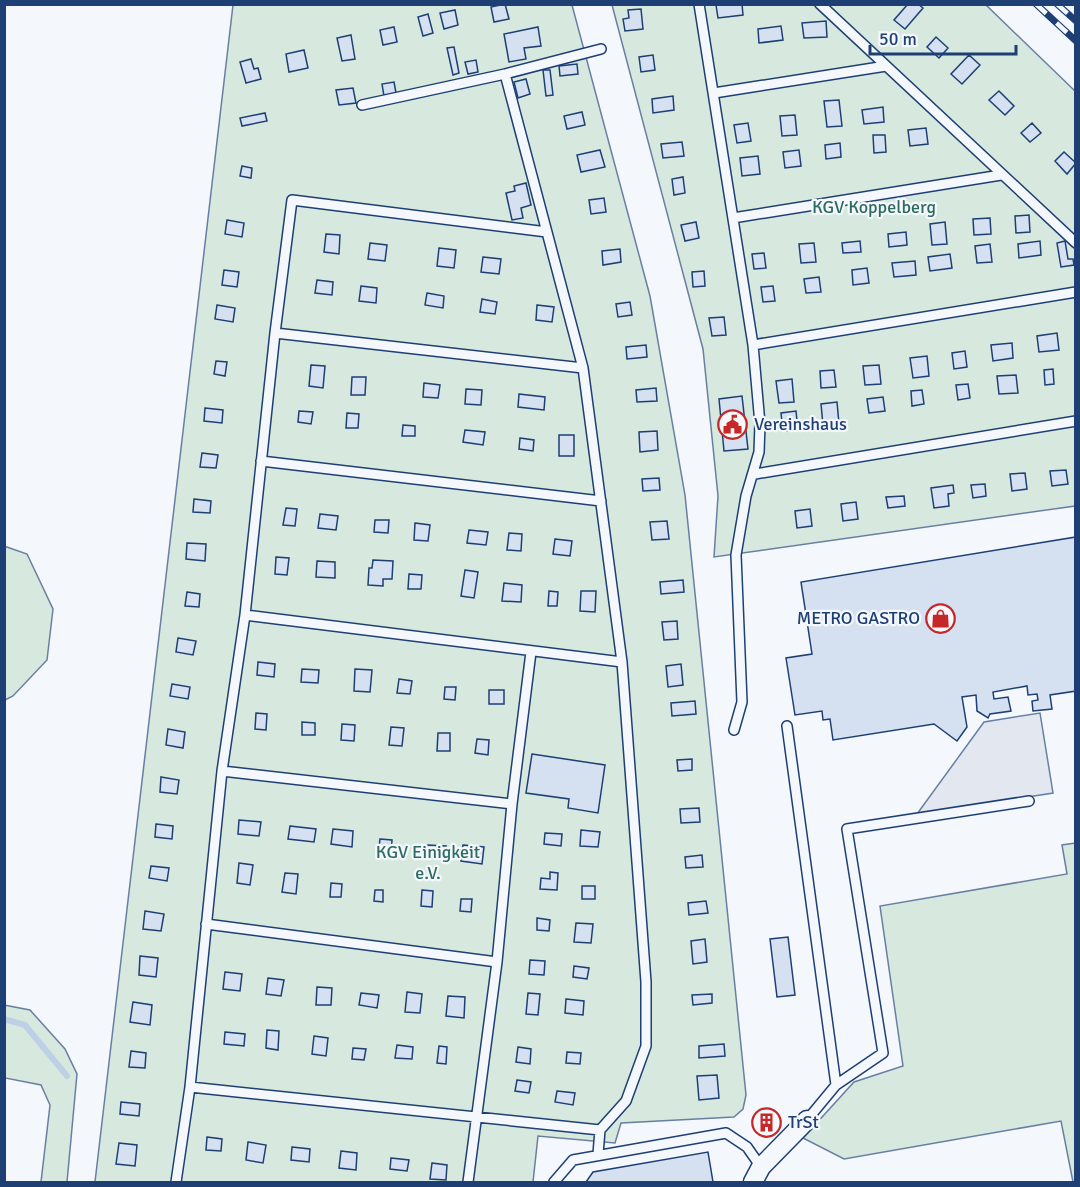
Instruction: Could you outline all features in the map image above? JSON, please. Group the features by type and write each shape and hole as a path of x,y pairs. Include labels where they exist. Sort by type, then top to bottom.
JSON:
{"street":[{"path":"757,1175 807,1120"}],"lane":[{"path":"699,4 753,345 760,424 755,474 746,496 736,555 742,702 734,730"},
{"path":"820,4 1076,243"},
{"path":"362,105 505,74 601,49"},
{"path":"714,93 886,66"},
{"path":"505,74 583,368 622,662 646,982 646,1046 626,1101 600,1130 598,1154"},
{"path":"734,218 1001,175"},
{"path":"176,1182 190,1087 222,771 245,615 275,333 292,201 547,232"},
{"path":"753,345 1076,292"},
{"path":"275,333 583,368"},
{"path":"755,474 1076,421"},
{"path":"261,461 601,501"},
{"path":"245,615 622,662"},
{"path":"468,1182 497,962 512,804 531,652"},
{"path":"787,726 836,1085"},
{"path":"222,771 512,804"},
{"path":"807,1120 836,1085 883,1053 847,829 1029,801"},
{"path":"206,924 497,962"},
{"path":"190,1087 476,1119 600,1130"},
{"path":"554,1182 573,1160 726,1133 747,1147 757,1175"}],"green space":[{"name":"KGV Einigkeit e.V.","path":"233,5 572,5 650,296 685,495 746,1095 743,1109 734,1117 621,1123 615,1143 538,1136 533,1182 95,1182"},
{"name":"KGV Koppelberg","path":"612,5 986,5 1075,91 1075,506 714,557 718,496 703,349"},
{"path":"4,546 27,554 53,609 47,660 13,696 5,700"},
{"path":"1075,843 1075,1182 1073,1182 1061,1121 844,1159 803,1138 854,1082 903,1066 880,906 1067,874 1062,845"},
{"path":"4,1005 30,1010 65,1049 77,1074 67,1182 41,1182 50,1105 41,1085 5,1078"}],"shaded area":[{"path":"1040,713 1053,793 917,814 984,722"}],"building":[{"path":"505,4 509,19 494,22 491,7"},
{"path":"742,4 743,15 718,18 716,5"},
{"path":"908,4 918,4 923,8 905,29 894,20"},
{"path":"641,9 643,29 625,31 623,19 629,18 628,10"},
{"path":"455,10 458,25 444,29 440,13"},
{"path":"428,14 433,33 423,36 418,17"},
{"path":"826,21 827,37 804,38 802,23"},
{"path":"781,26 783,40 759,43 758,29"},
{"path":"394,27 397,42 383,45 380,30"},
{"path":"538,27 541,46 524,48 526,59 509,62 504,34"},
{"path":"351,35 355,59 342,61 337,38"},
{"path":"936,37 948,48 939,58 927,47"},
{"path":"454,47 459,73 453,75 447,48"},
{"path":"304,50 308,68 289,72 286,54"},
{"path":"653,55 655,70 641,72 639,57"},
{"path":"969,55 980,65 962,84 951,74"},
{"path":"251,59 254,69 258,68 261,79 246,83 240,62"},
{"path":"476,60 478,72 468,74 465,62"},
{"path":"577,64 578,74 560,76 559,66"},
{"path":"543,70 550,70 553,95 546,96"},
{"path":"526,79 530,94 518,98 514,82"},
{"path":"394,82 396,93 384,96 382,84"},
{"path":"353,88 356,103 339,105 336,90"},
{"path":"999,91 1014,106 1005,115 989,100"},
{"path":"673,96 674,110 653,113 652,99"},
{"path":"839,100 842,126 827,127 824,101"},
{"path":"883,107 884,122 864,124 862,110"},
{"path":"582,112 585,125 567,129 564,116"},
{"path":"265,113 267,121 242,126 240,118"},
{"path":"795,115 797,135 782,136 780,116"},
{"path":"748,123 751,141 737,143 734,125"},
{"path":"1032,123 1041,133 1030,142 1021,133"},
{"path":"926,128 928,144 910,146 908,130"},
{"path":"873,135 885,135 886,152 874,153"},
{"path":"682,142 684,156 663,158 661,144"},
{"path":"840,143 841,157 826,159 825,145"},
{"path":"600,150 605,167 581,172 577,155"},
{"path":"799,150 801,166 785,168 783,152"},
{"path":"1064,152 1076,163 1067,174 1055,161"},
{"path":"758,156 760,174 742,176 740,158"},
{"path":"242,166 252,168 251,178 240,176"},
{"path":"683,177 685,193 674,195 672,179"},
{"path":"526,183 531,205 521,208 523,218 512,220 506,193 515,191 514,186"},
{"path":"604,198 606,212 591,214 589,200"},
{"path":"1029,215 1030,232 1016,233 1015,216"},
{"path":"990,218 991,234 974,235 973,219"},
{"path":"227,220 244,223 242,237 225,234"},
{"path":"696,222 699,238 685,241 681,225"},
{"path":"945,222 947,244 932,245 930,224"},
{"path":"906,232 907,245 889,247 888,234"},
{"path":"326,234 340,235 339,254 324,252"},
{"path":"860,241 861,252 843,253 842,243"},
{"path":"1040,241 1041,255 1019,258 1018,244"},
{"path":"1065,241 1068,259 1073,259 1074,265 1061,267 1057,243"},
{"path":"370,243 387,245 385,261 368,259"},
{"path":"814,243 816,262 801,263 799,244"},
{"path":"990,244 992,262 977,263 975,246"},
{"path":"439,248 456,250 454,268 437,266"},
{"path":"620,249 621,262 603,265 602,251"},
{"path":"764,253 766,268 754,269 752,254"},
{"path":"950,254 952,268 930,271 928,257"},
{"path":"483,257 501,259 499,274 481,272"},
{"path":"915,261 916,275 894,277 892,263"},
{"path":"867,268 869,283 853,285 852,270"},
{"path":"224,270 239,272 237,287 222,285"},
{"path":"704,271 705,286 693,287 692,272"},
{"path":"819,277 821,292 806,293 804,279"},
{"path":"317,280 333,282 332,295 315,293"},
{"path":"361,286 377,288 376,303 359,301"},
{"path":"773,286 775,301 763,302 761,287"},
{"path":"427,293 444,296 443,308 425,305"},
{"path":"482,299 497,302 495,314 480,312"},
{"path":"630,302 632,315 618,317 616,304"},
{"path":"217,305 235,308 233,322 215,319"},
{"path":"537,305 554,307 552,322 536,320"},
{"path":"724,317 726,335 712,336 709,318"},
{"path":"1057,333 1059,350 1039,352 1037,336"},
{"path":"1012,343 1013,358 993,361 991,345"},
{"path":"646,345 647,357 627,359 626,347"},
{"path":"965,351 967,367 954,369 952,353"},
{"path":"927,356 929,376 913,378 910,358"},
{"path":"216,361 227,362 225,376 214,374"},
{"path":"311,365 325,366 323,388 309,386"},
{"path":"879,365 881,384 865,385 863,366"},
{"path":"1053,369 1054,384 1045,385 1044,370"},
{"path":"834,370 836,387 821,388 820,371"},
{"path":"1016,375 1018,393 999,394 997,376"},
{"path":"352,377 366,377 365,395 351,395"},
{"path":"792,379 794,402 779,403 776,381"},
{"path":"424,383 440,385 438,398 423,397"},
{"path":"968,384 970,398 958,400 956,385"},
{"path":"656,388 657,401 637,402 636,390"},
{"path":"466,389 482,390 481,405 465,404"},
{"path":"922,390 924,404 912,406 911,391"},
{"path":"519,394 545,397 544,410 518,407"},
{"name":"Vereinshaus","path":"742,396 748,449 724,451 719,399"},
{"path":"883,397 885,411 869,413 867,399"},
{"path":"837,402 839,424 823,425 821,404"},
{"path":"205,408 223,410 222,423 204,421"},
{"path":"299,411 313,412 311,424 298,422"},
{"path":"796,411 798,430 783,431 781,413"},
{"path":"347,413 359,414 358,428 346,428"},
{"path":"403,425 415,426 415,436 402,436"},
{"path":"465,430 485,432 483,445 463,442"},
{"path":"657,431 658,450 640,452 639,432"},
{"path":"559,435 574,435 574,456 559,456"},
{"path":"520,438 534,440 533,451 519,449"},
{"path":"202,453 218,455 216,468 200,467"},
{"path":"1066,470 1068,484 1052,486 1050,471"},
{"path":"1025,473 1027,489 1012,491 1010,474"},
{"path":"659,478 660,490 643,491 642,479"},
{"path":"985,484 986,496 973,498 971,485"},
{"path":"953,485 954,493 948,494 949,506 934,508 931,488"},
{"path":"904,496 905,506 888,508 886,497"},
{"path":"194,499 211,501 210,513 193,512"},
{"path":"856,502 858,519 843,521 841,504"},
{"path":"286,508 297,509 295,526 283,525"},
{"path":"810,509 812,526 797,528 795,511"},
{"path":"320,514 338,516 336,530 318,528"},
{"path":"375,520 389,520 388,533 374,532"},
{"path":"667,521 669,539 652,540 650,522"},
{"path":"415,523 430,525 428,541 414,540"},
{"path":"469,530 488,532 486,545 467,543"},
{"path":"509,533 522,534 521,551 507,550"},
{"name":"METRO GASTRO","path":"1076,537 1076,691 1050,695 1052,709 1033,711 1032,701 1038,700 1037,694 1028,695 1027,686 993,692 994,699 1008,697 1011,711 990,714 988,718 977,711 976,695 962,697 967,727 957,741 934,724 833,740 830,719 823,720 822,711 795,715 786,658 812,654 801,582"},
{"path":"555,539 572,541 570,556 553,554"},
{"path":"187,543 206,544 205,561 186,559"},
{"path":"276,557 289,558 287,575 275,574"},
{"path":"373,560 393,561 392,579 383,579 383,586 368,585 369,568 372,568"},
{"path":"317,561 335,562 335,578 316,577"},
{"path":"465,570 478,572 474,598 461,596"},
{"path":"409,574 422,575 421,589 408,589"},
{"path":"683,580 684,592 661,594 660,582"},
{"path":"504,583 522,585 521,602 502,601"},
{"path":"549,591 558,592 557,606 548,606"},
{"path":"581,591 596,591 595,612 580,611"},
{"path":"187,592 200,594 199,607 185,606"},
{"path":"677,621 678,639 664,640 662,622"},
{"path":"178,638 196,641 193,655 176,652"},
{"path":"258,662 275,664 274,677 257,675"},
{"path":"681,664 683,685 668,687 666,666"},
{"path":"302,669 319,670 318,683 301,682"},
{"path":"355,669 372,670 370,692 354,691"},
{"path":"399,679 412,681 410,694 397,693"},
{"path":"172,684 190,687 188,699 170,696"},
{"path":"445,687 456,687 455,700 444,699"},
{"path":"489,690 504,690 504,704 489,704"},
{"path":"695,701 696,714 672,716 671,703"},
{"path":"256,713 267,714 266,730 255,729"},
{"path":"302,722 315,723 315,735 302,735"},
{"path":"342,724 355,725 354,741 341,740"},
{"path":"391,727 404,728 402,746 389,745"},
{"path":"168,729 185,732 183,748 166,745"},
{"path":"438,733 450,733 450,751 437,751"},
{"path":"477,739 489,740 488,755 475,753"},
{"path":"532,754 605,765 598,813 568,808 569,799 526,793"},
{"path":"692,759 692,770 678,771 677,760"},
{"path":"161,777 179,780 177,794 160,792"},
{"path":"699,808 700,822 681,823 680,809"},
{"path":"239,820 261,822 259,836 238,834"},
{"path":"156,824 173,826 172,839 155,837"},
{"path":"290,826 316,829 314,842 288,839"},
{"path":"333,829 353,831 352,847 331,844"},
{"path":"581,830 600,832 598,847 580,846"},
{"path":"545,833 562,834 561,846 544,844"},
{"path":"380,839 392,840 391,857 378,856"},
{"path":"427,845 446,846 445,853 426,852"},
{"path":"463,845 484,847 482,864 461,861"},
{"path":"702,855 703,867 686,868 685,857"},
{"path":"239,863 253,865 250,885 237,883"},
{"path":"151,866 169,868 167,881 149,878"},
{"path":"550,872 558,873 557,890 540,889 541,878 550,879"},
{"path":"285,873 298,874 296,894 282,892"},
{"path":"331,883 342,884 341,897 330,897"},
{"path":"582,886 595,886 595,899 582,899"},
{"path":"375,890 383,890 383,902 374,901"},
{"path":"422,890 433,891 432,907 421,906"},
{"path":"461,899 472,899 471,912 460,911"},
{"path":"706,901 708,913 689,915 688,903"},
{"path":"145,911 164,914 161,931 143,929"},
{"path":"537,918 550,920 549,931 537,930"},
{"path":"576,923 593,924 591,943 574,942"},
{"path":"788,937 795,995 777,997 770,939"},
{"path":"705,939 707,962 693,964 691,941"},
{"path":"140,956 158,958 156,977 139,975"},
{"path":"530,960 545,961 544,975 529,974"},
{"path":"574,966 589,968 587,979 573,977"},
{"path":"225,972 242,974 240,991 223,989"},
{"path":"268,978 284,980 281,996 266,994"},
{"path":"317,987 332,988 331,1005 316,1005"},
{"path":"407,992 422,994 420,1013 405,1012"},
{"path":"361,993 379,995 377,1008 359,1005"},
{"path":"528,993 540,994 538,1015 526,1014"},
{"path":"712,994 712,1003 693,1005 692,995"},
{"path":"448,996 465,997 464,1018 446,1016"},
{"path":"566,999 584,1001 583,1015 565,1013"},
{"path":"133,1002 152,1005 150,1025 130,1022"},
{"path":"267,1030 279,1031 278,1050 266,1048"},
{"path":"225,1032 245,1034 244,1046 224,1044"},
{"path":"314,1036 328,1038 326,1056 312,1054"},
{"path":"724,1044 725,1056 699,1058 699,1046"},
{"path":"397,1045 413,1047 412,1059 395,1058"},
{"path":"439,1046 447,1047 446,1064 437,1063"},
{"path":"518,1047 531,1049 530,1064 516,1062"},
{"path":"353,1048 366,1049 364,1060 352,1059"},
{"path":"131,1051 146,1053 145,1068 129,1067"},
{"path":"567,1052 581,1053 580,1064 566,1063"},
{"path":"717,1075 719,1098 699,1100 697,1076"},
{"path":"517,1080 531,1082 529,1093 515,1091"},
{"path":"557,1091 575,1093 573,1105 555,1102"},
{"path":"121,1102 140,1104 139,1116 120,1114"},
{"path":"207,1137 222,1139 221,1151 206,1150"},
{"path":"248,1142 266,1145 263,1163 246,1160"},
{"path":"119,1143 137,1145 135,1166 116,1164"},
{"path":"292,1147 310,1149 309,1162 291,1160"},
{"path":"341,1151 357,1153 356,1170 339,1168"},
{"path":"708,1152 713,1182 586,1182 593,1172"},
{"path":"391,1158 409,1160 407,1171 390,1169"},
{"path":"432,1163 447,1165 446,1180 430,1179"}],"waterway":[{"path":"4,1019 25,1025 67,1076"}],"railway":[{"path":"1036,4 1076,41"},
{"path":"1057,4 1076,21"}],"place":[{"name":"Vereinshaus","path":"733,424"},
{"name":"METRO GASTRO","path":"941,618"},
{"name":"TrSt","path":"767,1122"}]}
